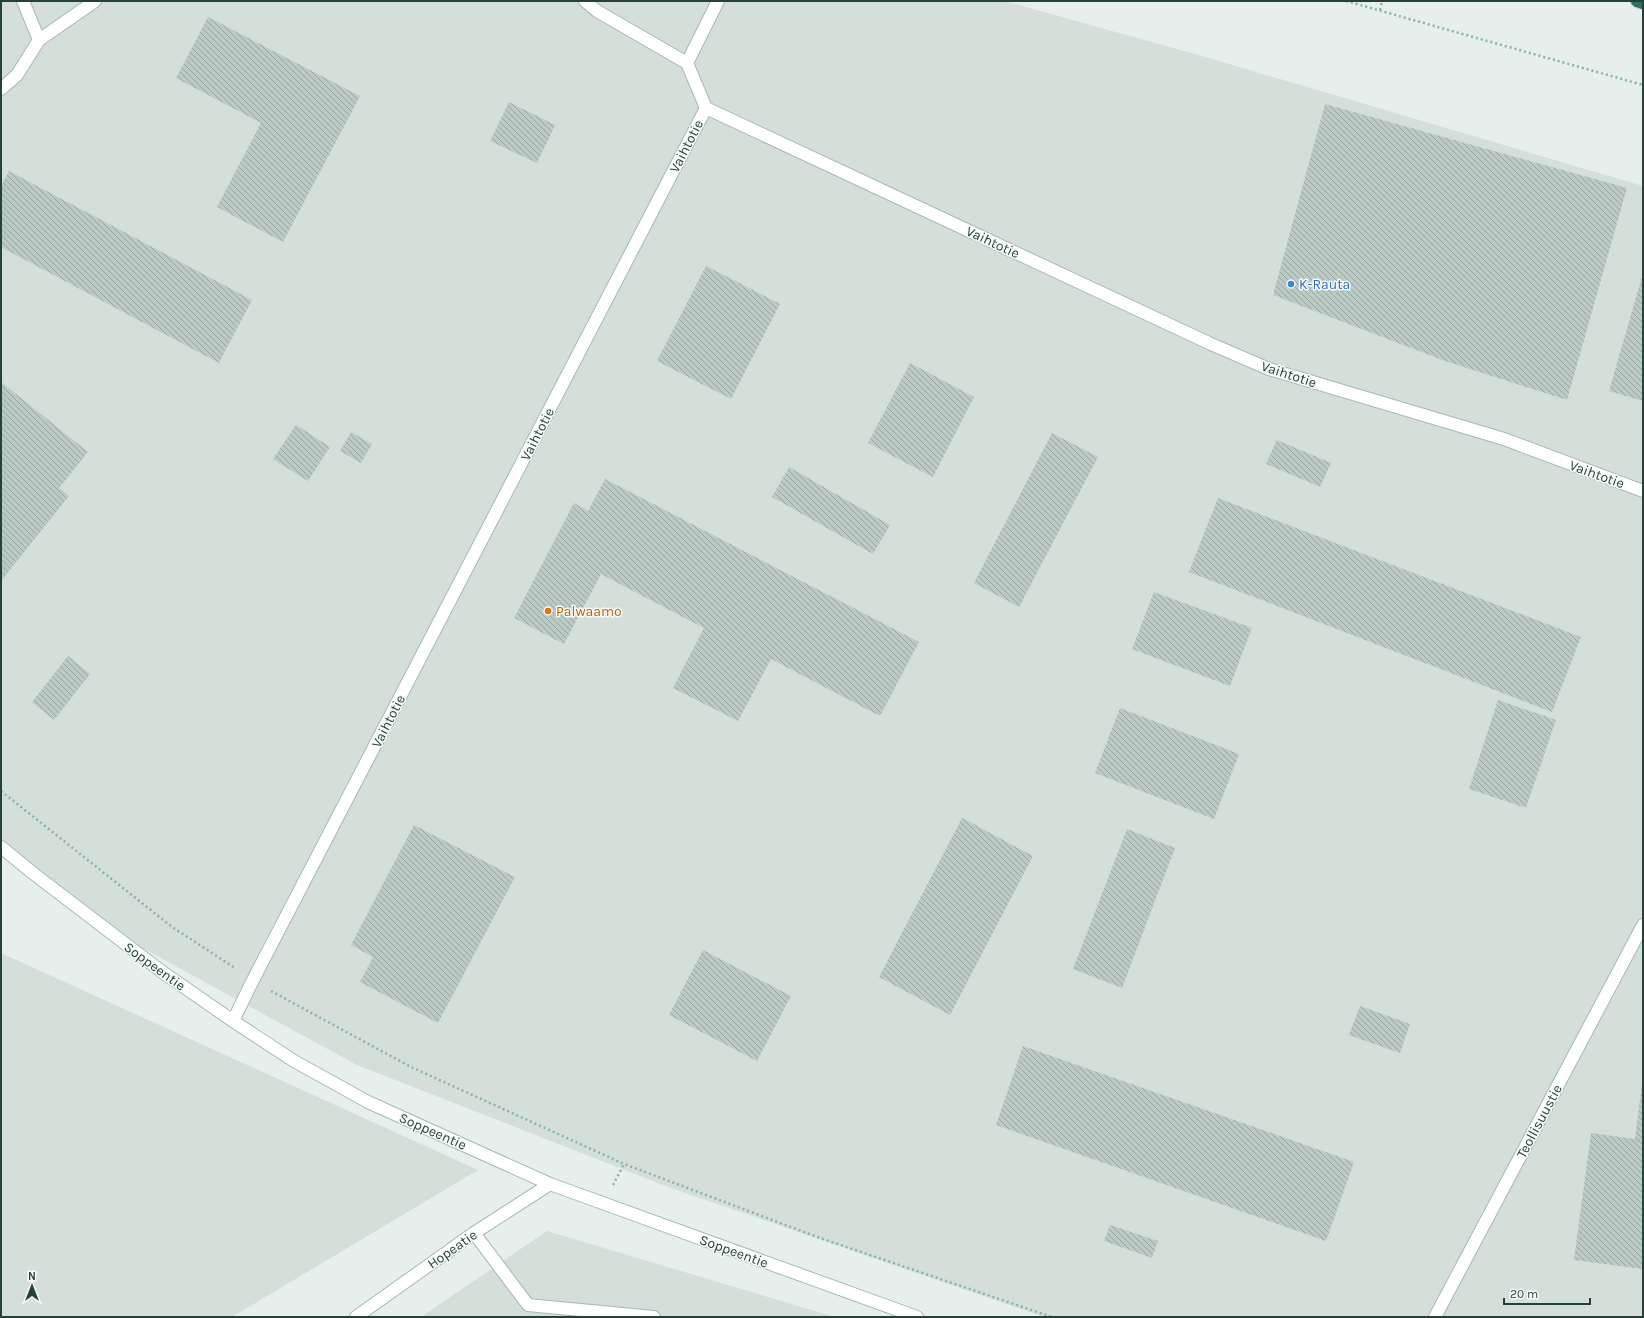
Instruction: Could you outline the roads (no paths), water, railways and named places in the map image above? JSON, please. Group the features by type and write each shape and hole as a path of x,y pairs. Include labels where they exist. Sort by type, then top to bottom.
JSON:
{"highway":[{"path":"1637,1 1643,3"}],"street":[{"path":"23,1 39,40"},
{"path":"1,89 17,75 39,40 95,1"},
{"path":"585,1 597,11 687,63 706,108"},
{"path":"687,63 718,1"},
{"name":"Vaihtotie","path":"233,1021 706,108 1211,344 1269,369 1504,439 1643,491"},
{"name":"Soppeentie","path":"1,847 161,971 294,1061 368,1102 550,1184 917,1317"},
{"name":"Teollisuustie","path":"1435,1317 1643,926"},
{"name":"Hopeatie","path":"356,1317 474,1233 550,1184"},
{"path":"474,1233 528,1305 654,1317"}],"place":[{"name":"K-Rauta","path":"1291,284"},
{"name":"Palwaamo","path":"548,611"}]}
